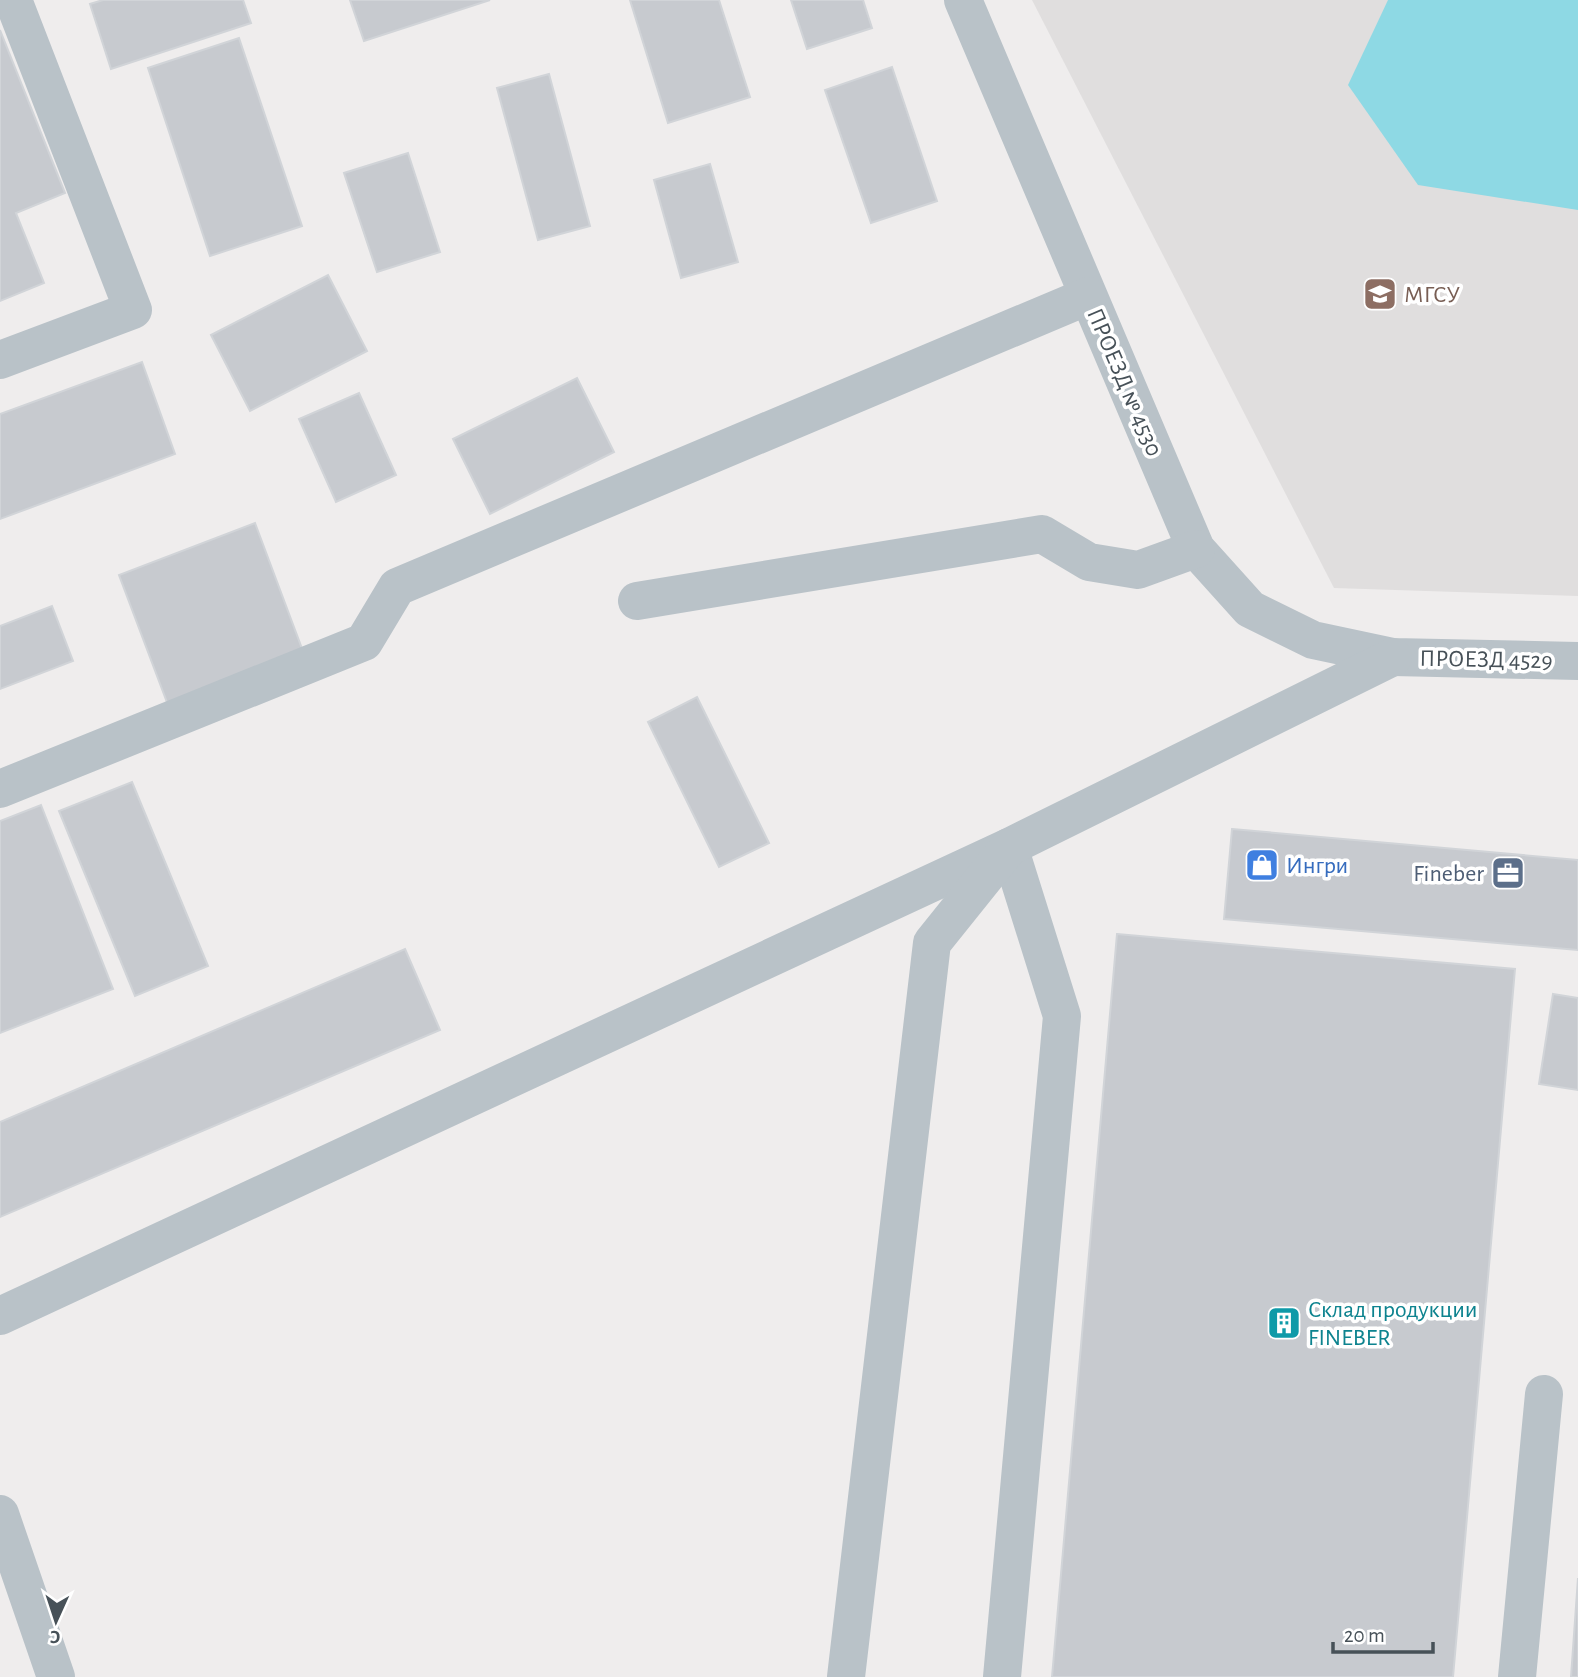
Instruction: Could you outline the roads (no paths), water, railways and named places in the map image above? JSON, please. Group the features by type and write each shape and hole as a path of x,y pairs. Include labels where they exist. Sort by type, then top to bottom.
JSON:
{"street":[{"path":"0,360 133,310 13,0"},
{"name":"ПРОЕЗД № 4530","path":"963,0 1196,549 1250,609 1313,640 1393,657"},
{"path":"0,789 364,642 397,587 1088,296"},
{"path":"636,601 1042,534 1089,562 1138,570 1196,549"},
{"path":"0,1316 1009,847 1393,657"},
{"name":"ПРОЕЗД 4529","path":"1393,657 1578,661"},
{"path":"846,1677 932,943 1009,847"},
{"path":"1002,1677 1062,1016 1009,847"},
{"path":"1517,1677 1544,1394"},
{"path":"0,1514 56,1677"}],"water":[{"path":"1388,0 1578,0 1578,210 1418,185 1348,85"}],"place":[{"name":"МГСУ","path":"1380,294"},
{"name":"Ингри","path":"1262,865"},
{"name":"Fineber","path":"1508,873"},
{"name":"Склад продукции FINEBER","path":"1284,1323"}]}
